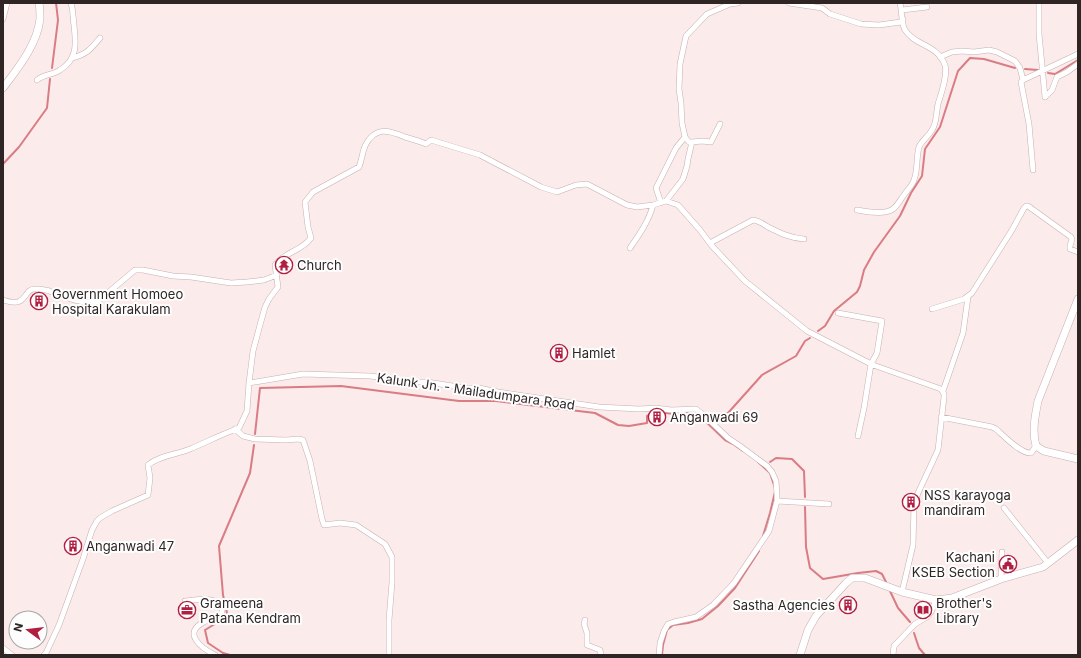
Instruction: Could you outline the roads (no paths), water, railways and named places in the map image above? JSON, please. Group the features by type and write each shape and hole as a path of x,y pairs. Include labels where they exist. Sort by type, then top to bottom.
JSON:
{"main road":[{"path":"3,88 30,48 38,30 40,18 39,3"},
{"path":"1078,299 1038,401 1034,417 1034,438 1036,446 1044,451 1078,459"},
{"path":"800,655 808,630 816,616 849,580 865,578 902,592 936,600 952,598 1001,579 1043,567 1078,540"}],"street":[{"path":"3,19 7,3"},
{"path":"37,80 42,76 62,69 72,58 75,49 75,35 72,3"},
{"path":"720,124 711,142 689,142 685,137 682,123 680,64 686,36 707,14 730,4 738,3"},
{"path":"789,3 822,8 830,14 861,24 879,25 901,22 902,19"},
{"path":"858,210 870,212 889,212 899,203 904,194 912,185 916,172 919,148 922,141 932,130 936,120 943,86 946,70 945,66 940,57 932,49 908,34 904,28 900,3"},
{"path":"1039,3 1039,34 1045,97 1052,90 1057,76 1067,72 1078,64"},
{"path":"902,10 927,7"},
{"path":"72,58 82,55 91,49 100,38"},
{"path":"940,57 952,52 989,50 997,52 1015,61 1020,68 1023,80 1021,83 1028,124 1033,170"},
{"path":"1023,80 1078,54"},
{"path":"44,655 59,624 83,560 92,530 100,518 148,495 150,478 148,465 154,460 189,450 213,438 240,428 247,411 253,352 265,307 278,287 275,265 287,254 305,245 311,238 305,202 313,192 359,167 369,139 377,133 386,131 396,133 426,144 431,140 480,155 541,187 557,192 576,185 587,184 627,205 637,207 664,202 678,205 710,243 746,281 807,331 871,364 939,388 943,391"},
{"path":"664,202 656,188 676,148 685,137"},
{"path":"664,202 683,179 692,142"},
{"path":"630,248 652,212 653,205"},
{"path":"932,309 964,299 972,293 1026,206 1071,237 1070,249 1078,252"},
{"path":"710,243 753,220 794,238 804,239"},
{"path":"3,300 12,303 18,302 33,289 45,290 80,302 97,302 135,270 231,283 264,280 277,276"},
{"path":"902,592 913,545 914,505 938,450 944,397 943,391 963,333 968,297"},
{"path":"838,313 882,321 877,353 871,364 858,436"},
{"name":"Kalunk Jn. - Mailadumpara Road","path":"249,383 303,374 370,376 407,382 427,382 465,388 479,388 599,407 639,409 656,408 671,410 696,409 728,438 767,466 772,472 776,481 777,501"},
{"path":"941,417 996,429 1028,454 1031,453 1036,446"},
{"path":"235,429 243,436 255,439 303,440 310,461 324,525 340,523 356,525 385,544 392,557 389,620 390,655"},
{"path":"659,655 660,643 668,624 696,617 713,605 734,582 769,531 777,501 829,504"},
{"path":"1004,508 1048,563"},
{"path":"1001,579 1002,552"},
{"path":"185,601 200,599 213,600 222,605 223,612 221,615 199,624 194,632 194,637 199,644 214,655"},
{"path":"893,655 894,646 915,624 927,617 936,600"},
{"path":"585,620 584,624 587,633 587,645 600,650 601,655"},
{"path":"3,648 12,655"}],"waterway":[{"path":"52,68 58,20 56,3"},
{"path":"818,331 825,326 834,311 857,292 864,270 874,252 900,216 911,193 922,176 925,149 940,127 958,71 970,58 984,59 1015,68"},
{"path":"1048,73 1055,74 1078,60"},
{"path":"1025,69 1038,70"},
{"path":"3,164 19,147 47,108 50,79"},
{"path":"715,418 728,413 762,375 796,356 805,341 810,338"},
{"path":"255,434 260,388 341,386 459,401 496,401 595,413 618,425 629,426 647,423 647,416 655,412 675,414 689,413 701,417 725,440 743,451"},
{"path":"230,655 223,653 208,643 205,630 223,619 227,613 223,595 219,546 250,473 254,445"},
{"path":"770,462 776,458 792,459 804,471 805,497"},
{"path":"758,462 770,473 775,488"},
{"path":"763,536 775,492"},
{"path":"805,507 806,547 810,568 823,579 876,571 882,574 886,582"},
{"path":"662,655 667,630 673,625 702,619 718,606 735,588 759,551"},
{"path":"890,591 898,608 910,622"},
{"path":"914,633 919,648 925,655"}],"place":[{"name":"Church","path":"284,265"},
{"name":"Government Homoeo Hospital Karakulam","path":"39,301"},
{"name":"Hamlet","path":"559,353"},
{"name":"Anganwadi 69","path":"657,417"},
{"name":"NSS karayoga mandiram","path":"911,502"},
{"name":"Anganwadi 47","path":"73,546"},
{"name":"Kachani KSEB Section","path":"1008,564"},
{"name":"Sastha Agencies","path":"848,605"},
{"name":"Grameena Patana Kendram","path":"187,610"},
{"name":"Brother's Library","path":"923,610"}]}
